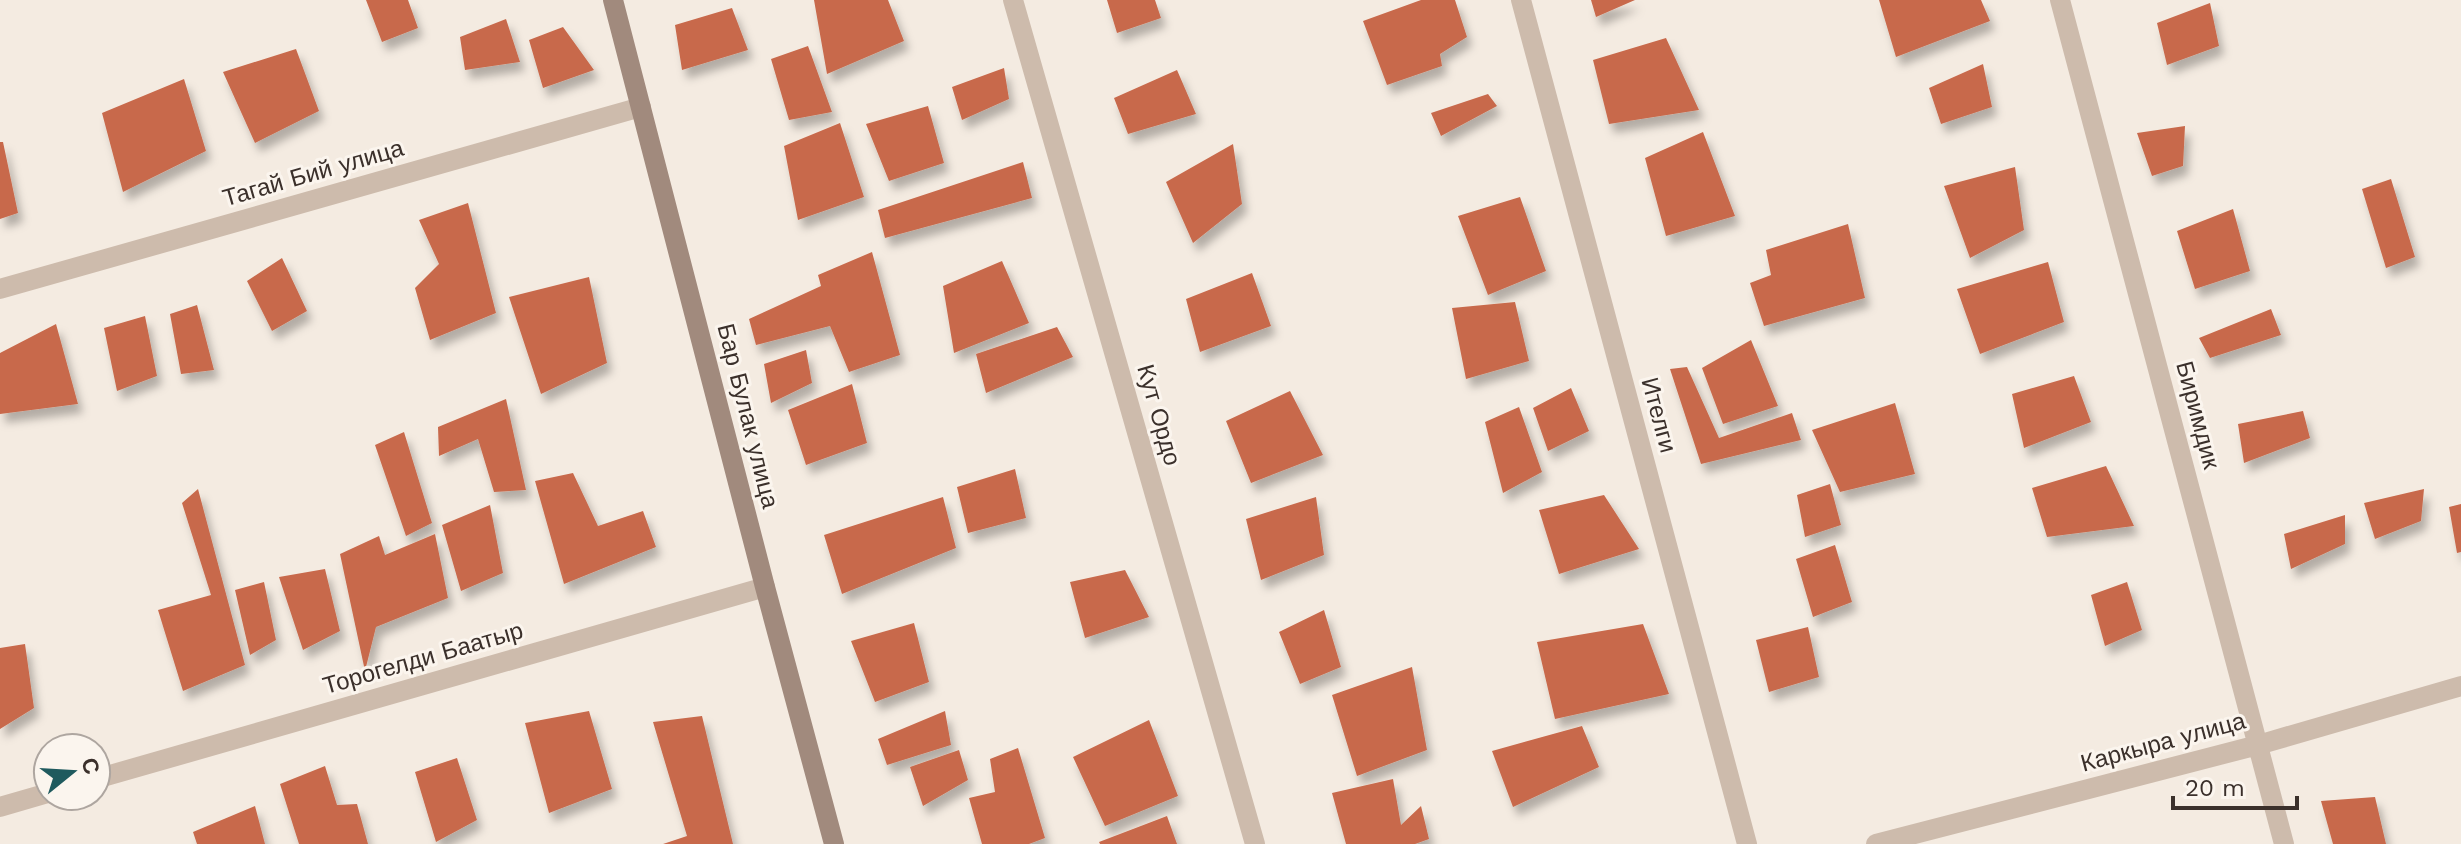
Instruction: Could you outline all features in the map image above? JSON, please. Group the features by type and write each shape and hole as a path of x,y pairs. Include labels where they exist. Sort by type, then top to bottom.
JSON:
{"street":[{"name":"Бар Булак улица","path":"613,0 834,844"},
{"name":"Кут Ордо","path":"1013,0 1255,844"},
{"name":"Ителги","path":"1521,0 1747,844"},
{"name":"Биримдик","path":"2060,0 2284,844"},
{"name":"Тагай Бий улица","path":"0,289 641,107"},
{"name":"Торогелди Баатыр","path":"112,774 765,587"},
{"name":"Каркыра улица","path":"1876,844 2258,745 2461,686"},
{"path":"0,807 32,798"}],"building":[{"path":"366,0 408,0 418,28 382,42"},
{"path":"814,0 888,0 904,41 827,74"},
{"path":"1107,0 1155,0 1161,18 1117,33"},
{"path":"1421,0 1455,0 1467,37 1440,54 1442,66 1387,85 1363,21"},
{"path":"1591,0 1635,0 1596,17"},
{"path":"1879,0 1981,0 1990,21 1896,57"},
{"path":"2210,3 2219,46 2167,65 2157,23"},
{"path":"732,8 748,50 682,70 675,25"},
{"path":"506,19 520,62 465,70 460,37"},
{"path":"563,27 594,70 543,88 529,40"},
{"path":"1666,38 1699,110 1609,124 1593,60"},
{"path":"808,46 832,112 789,120 771,59"},
{"path":"296,49 319,111 255,143 223,72"},
{"path":"1983,64 1992,107 1941,124 1929,88"},
{"path":"1004,68 1009,99 962,120 952,87"},
{"path":"1177,70 1196,114 1128,134 1114,98"},
{"path":"184,79 206,151 123,192 102,113"},
{"path":"1488,94 1497,106 1441,136 1431,113"},
{"path":"928,106 944,163 889,181 866,124"},
{"path":"840,123 864,197 798,220 784,146"},
{"path":"2185,126 2183,166 2152,176 2137,133"},
{"path":"1703,132 1735,216 1666,236 1645,158"},
{"path":"0,142 3,142 18,213 0,219"},
{"path":"1233,144 1242,204 1193,243 1166,182"},
{"path":"1023,162 1032,198 885,238 878,210"},
{"path":"2015,167 2024,230 1970,258 1944,186"},
{"path":"2391,179 2415,257 2386,268 2362,189"},
{"path":"1520,197 1546,271 1488,295 1458,216"},
{"path":"468,203 496,313 430,340 415,288 439,264 419,220"},
{"path":"2233,209 2250,271 2195,289 2177,231"},
{"path":"1848,224 1865,298 1764,326 1750,283 1771,275 1766,250"},
{"path":"872,252 900,355 849,372 830,326 756,345 749,319 821,286 818,275"},
{"path":"282,258 307,311 272,331 247,281"},
{"path":"1002,261 1029,323 954,353 943,286"},
{"path":"2048,262 2064,322 1980,354 1957,289"},
{"path":"1252,273 1271,326 1200,352 1186,299"},
{"path":"589,277 607,363 541,394 509,297"},
{"path":"1515,302 1529,361 1466,379 1452,308"},
{"path":"197,305 214,370 181,374 170,314"},
{"path":"2271,309 2281,335 2210,358 2199,338"},
{"path":"145,316 157,376 117,391 104,328"},
{"path":"56,324 78,404 0,414 0,353"},
{"path":"1057,327 1073,357 986,393 976,354"},
{"path":"1751,340 1778,406 1723,424 1702,368"},
{"path":"806,350 812,383 771,403 764,364"},
{"path":"1687,367 1719,438 1792,413 1801,440 1701,464 1670,369"},
{"path":"2074,376 2091,422 2024,448 2012,394"},
{"path":"852,384 867,443 806,465 788,410"},
{"path":"1571,388 1589,431 1548,451 1533,408"},
{"path":"1290,391 1323,455 1251,483 1226,421"},
{"path":"506,399 526,490 494,492 478,439 439,456 438,427"},
{"path":"1895,403 1915,474 1840,492 1812,430"},
{"path":"1519,407 1542,472 1503,493 1485,422"},
{"path":"2303,411 2310,438 2244,463 2238,424"},
{"path":"404,432 432,523 406,536 375,445"},
{"path":"2106,466 2134,526 2047,537 2032,488"},
{"path":"1015,469 1026,518 968,533 957,487"},
{"path":"573,473 598,526 643,511 656,547 564,584 535,481"},
{"path":"1830,484 1841,525 1805,537 1797,495"},
{"path":"198,489 245,665 183,691 158,610 211,595 182,503"},
{"path":"2424,489 2421,521 2375,539 2364,503"},
{"path":"1604,495 1639,549 1559,574 1539,510"},
{"path":"943,497 956,548 842,594 824,535"},
{"path":"1316,497 1324,555 1261,580 1246,519"},
{"path":"2461,504 2461,552 2457,553 2449,507"},
{"path":"490,505 503,573 461,591 442,525"},
{"path":"2345,515 2345,544 2291,569 2284,534"},
{"path":"435,534 448,598 376,627 365,671 340,554 379,536 385,555"},
{"path":"1835,545 1852,602 1813,617 1796,559"},
{"path":"325,569 340,631 303,650 279,577"},
{"path":"1125,570 1149,617 1085,638 1070,582"},
{"path":"264,582 276,640 250,655 235,590"},
{"path":"2127,582 2142,630 2105,646 2091,595"},
{"path":"1324,610 1341,667 1300,684 1279,632"},
{"path":"914,623 929,682 875,702 851,641"},
{"path":"1643,624 1669,694 1555,719 1537,642"},
{"path":"1808,627 1819,677 1769,692 1756,640"},
{"path":"25,644 34,708 0,729 0,648"},
{"path":"1412,667 1427,750 1357,776 1332,695"},
{"path":"589,711 612,789 549,813 525,723"},
{"path":"945,711 951,745 887,765 878,739"},
{"path":"702,716 733,844 663,844 687,836 653,722"},
{"path":"1149,720 1178,796 1105,826 1073,757"},
{"path":"1582,726 1599,767 1513,807 1492,751"},
{"path":"1018,748 1045,838 1029,844 982,844 969,798 995,792 990,759"},
{"path":"959,750 968,780 923,806 910,767"},
{"path":"457,758 477,820 436,842 415,772"},
{"path":"325,766 337,805 357,804 368,844 299,844 280,784"},
{"path":"1393,779 1401,825 1421,806 1429,839 1415,844 1346,844 1332,793"},
{"path":"2375,797 2386,844 2333,844 2321,801"},
{"path":"255,806 265,844 197,844 193,832"},
{"path":"1167,816 1177,844 1099,842"}]}
